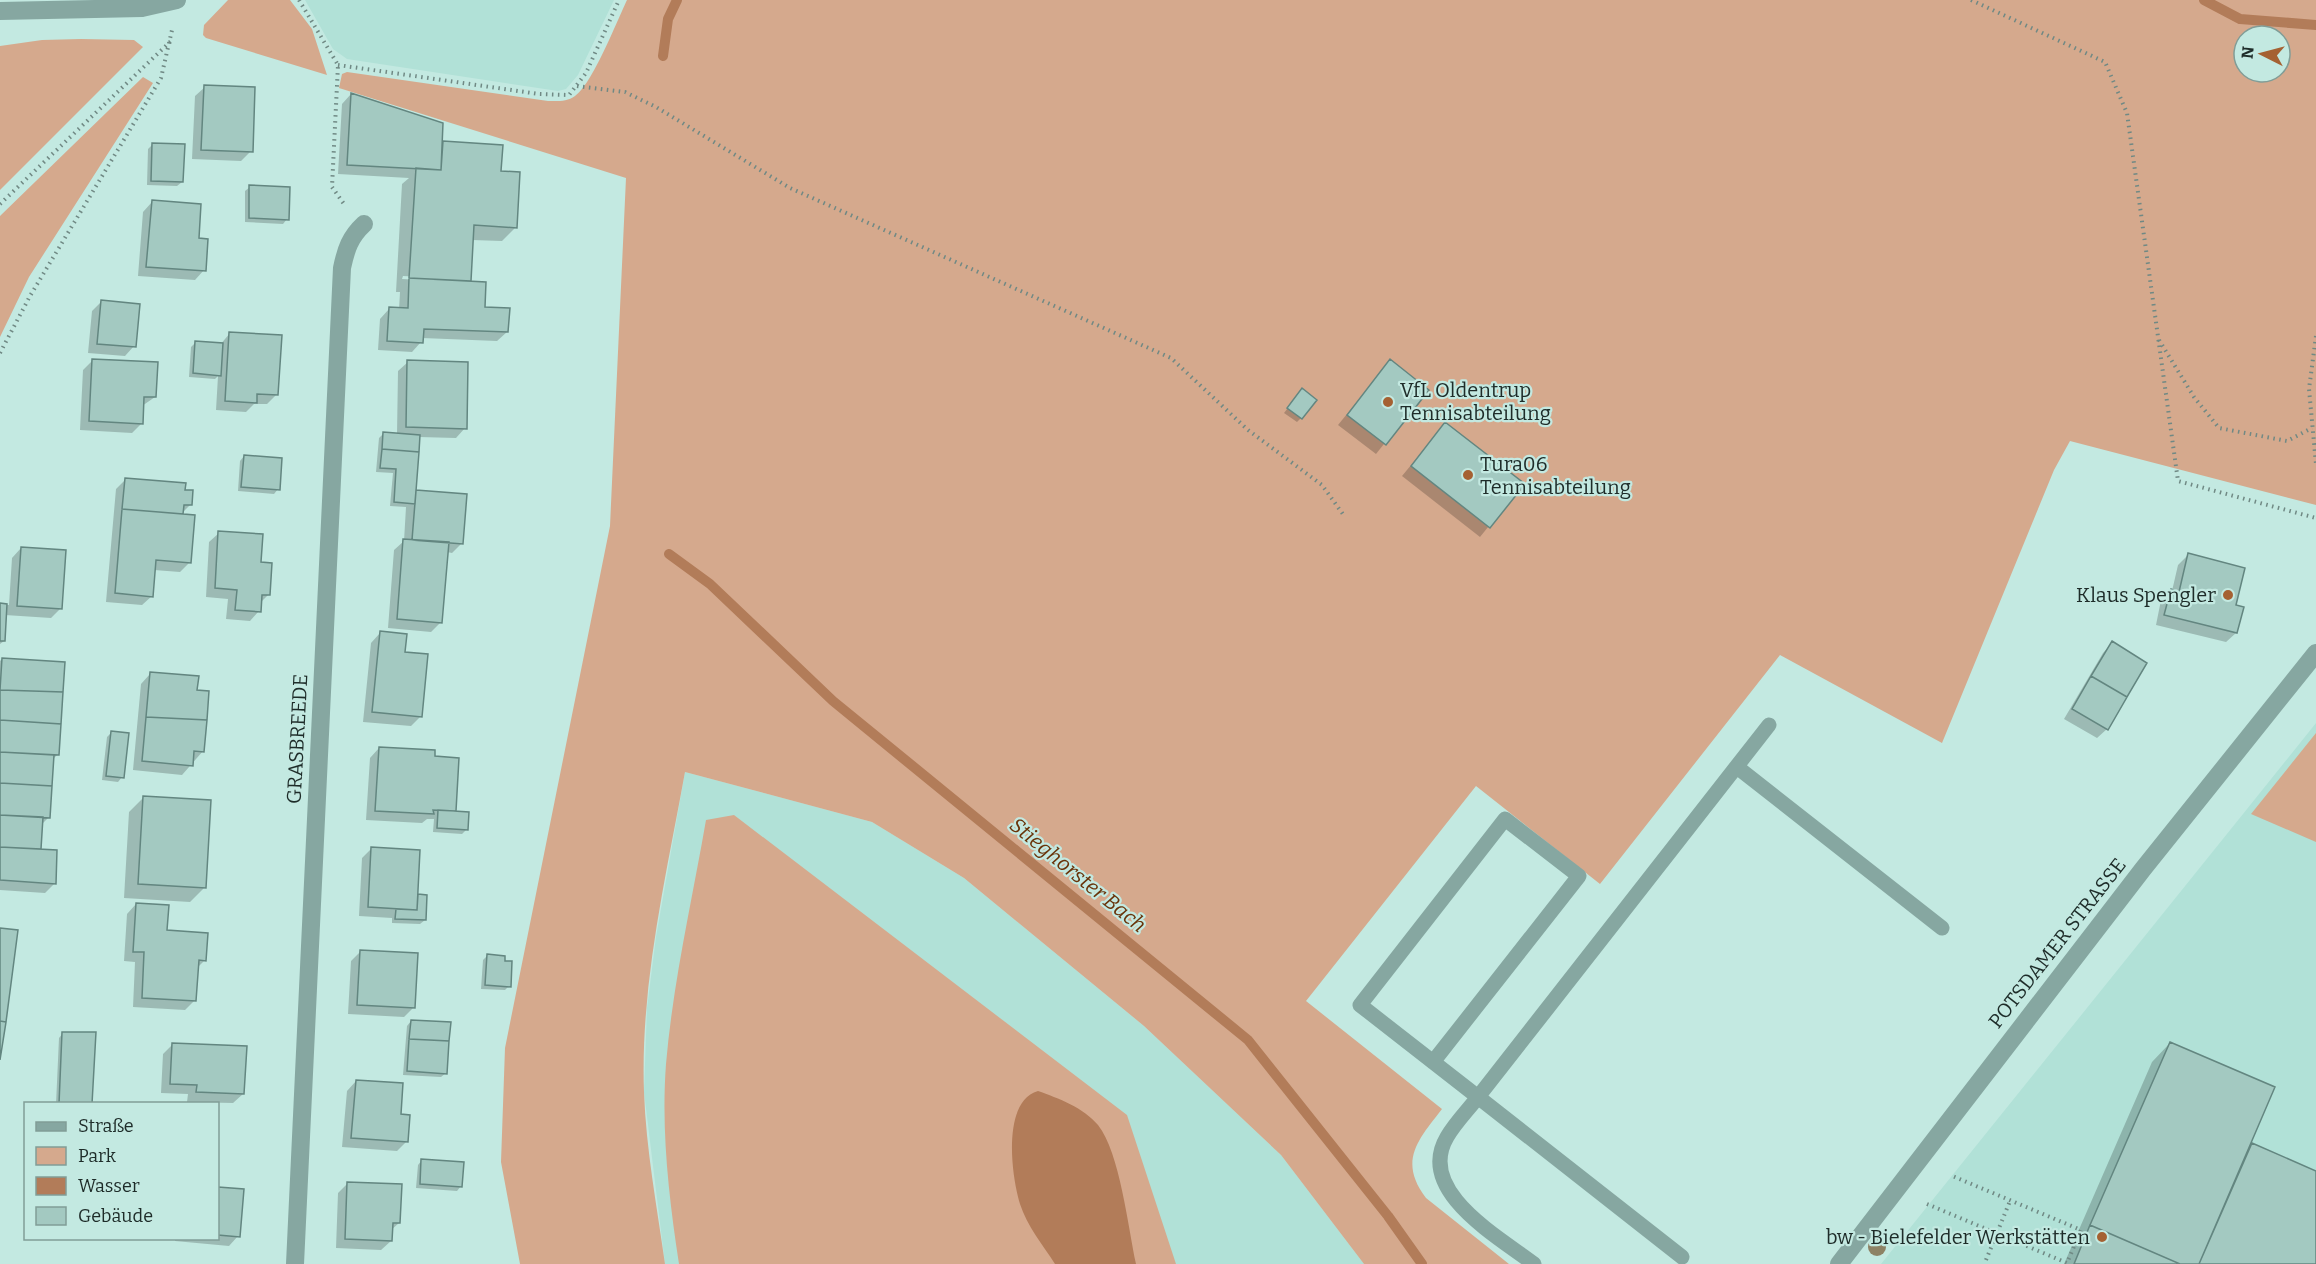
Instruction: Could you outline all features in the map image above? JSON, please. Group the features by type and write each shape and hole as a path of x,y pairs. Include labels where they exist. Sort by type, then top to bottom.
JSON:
{"street":[{"path":"0,11 142,8 177,0"},
{"name":"GRASBREEDE","path":"295,1264 342,268 346,248 354,234 364,224"},
{"name":"POTSDAMER STRASSE","path":"1839,1264 2143,869 2316,653"}],"lane":[{"path":"1534,1264 1456,1204 1444,1184 1439,1163 1446,1139 1769,725"},
{"path":"1737,767 1942,928"},
{"path":"1433,1062 1579,876 1505,819 1360,1005 1682,1257"}],"path":[{"path":"299,0 338,65 332,187 338,198 364,224"},
{"path":"338,65 539,94 569,94 577,86 619,0"},
{"path":"1971,0 2105,62 2127,113 2178,482 2316,518"},
{"path":"0,204 172,40 161,78 36,286 0,351"},
{"path":"577,86 625,92 656,107 790,188 1171,358 1248,430 1322,485 1345,517"},
{"path":"2316,336 2309,389 2316,464"},
{"path":"2159,339 2194,397 2219,428 2287,441 2312,428"},
{"path":"1927,1204 2067,1263 2081,1230 1950,1175"},
{"path":"1986,1260 2010,1201"},
{"path":"2074,1247 2080,1250"}],"shaded area":[{"path":"305,0 614,0 578,75 566,89 558,91 347,59 333,49"},
{"path":"2316,723 2316,1264 1881,1264 2243,814"},
{"path":"685,772 872,822 964,878 1144,1026 1281,1155 1364,1264 665,1264 644,1092 647,1008 656,937"}],"green space":[{"path":"228,0 290,0 312,29 327,75 206,38 203,35 204,25"},
{"path":"627,0 2316,0 2316,505 2070,441 2054,470 1942,743 1780,655 1600,884 1476,786 1306,1001 1442,1109 1425,1131 1415,1151 1412,1162 1413,1173 1418,1185 1426,1198 1509,1264 1364,1264 1281,1155 1144,1026 964,878 872,822 685,772 650,971 644,1052 647,1135 665,1264 520,1264 501,1162 505,1048 610,526 626,178 339,88 342,74 347,72 548,101 562,101 575,96 582,90 604,52"},
{"path":"42,40 134,40 143,47 0,190 0,46"},
{"path":"143,77 153,83 29,277 0,337 0,216"},
{"path":"2316,733 2316,842 2251,814"},
{"path":"734,815 1127,1115 1176,1264 679,1264 665,1139 665,1089 669,1033 706,820"}],"water":[{"path":"1038,1091 1062,1100 1086,1114 1098,1125 1106,1137 1118,1172 1136,1264 1055,1264 1031,1228 1023,1212 1017,1191 1012,1140 1019,1109 1027,1098"}],"building":[{"path":"204,85 255,87 253,152 201,150"},
{"path":"351,93 443,123 441,170 347,165"},
{"path":"443,141 503,145 501,171 520,172 517,228 474,225 471,281 409,278 416,168 441,170"},
{"path":"152,143 185,144 183,182 151,181"},
{"path":"249,185 290,187 289,220 249,218"},
{"path":"152,200 201,204 199,238 208,239 206,271 146,267"},
{"path":"409,278 486,282 485,307 510,308 508,332 424,329 423,343 387,341 389,307 408,308"},
{"path":"101,300 140,304 136,347 97,344"},
{"path":"229,332 282,335 278,395 257,394 257,403 225,401"},
{"path":"195,341 223,343 221,376 193,373"},
{"path":"92,359 158,362 156,397 144,397 143,424 89,421"},
{"name":"VfL Oldentrup Tennisabteilung","path":"1390,359 1429,390 1386,445 1347,415"},
{"path":"407,360 468,362 467,429 406,427"},
{"path":"1302,388 1317,400 1302,419 1287,408"},
{"name":"Tura06 Tennisabteilung","path":"1445,422 1525,484 1490,528 1411,466"},
{"path":"383,432 420,435 419,452 382,449"},
{"path":"382,449 419,452 415,504 394,502 396,469 380,468"},
{"path":"244,455 282,458 280,490 241,487"},
{"path":"125,478 186,483 185,490 193,490 192,505 184,505 183,514 122,509"},
{"path":"416,490 467,494 463,544 412,540"},
{"path":"122,509 195,515 191,563 156,560 153,597 115,593"},
{"path":"218,531 263,534 261,562 272,563 270,595 262,595 261,612 235,610 237,590 215,588"},
{"path":"403,539 449,542 442,623 397,619"},
{"path":"21,547 66,550 62,609 17,606"},
{"path":"2188,553 2245,568 2236,605 2244,607 2237,633 2164,615 2171,589 2179,592"},
{"path":"0,603 7,604 5,641 0,641"},
{"path":"380,631 407,634 405,652 428,654 422,717 372,712"},
{"path":"2112,641 2147,663 2127,697 2091,676"},
{"path":"2,658 65,662 63,692 0,690"},
{"path":"150,672 199,676 197,690 209,691 207,720 146,717"},
{"path":"2091,676 2127,697 2108,730 2072,709"},
{"path":"0,690 63,692 61,724 0,720"},
{"path":"146,717 207,720 204,752 194,751 193,766 142,761"},
{"path":"0,720 61,724 59,755 0,752"},
{"path":"111,731 129,733 124,778 106,776"},
{"path":"379,747 435,750 435,756 459,758 456,811 433,810 434,814 375,811"},
{"path":"0,752 54,755 52,786 0,783"},
{"path":"0,783 52,786 50,818 0,815"},
{"path":"143,796 211,800 206,888 138,884"},
{"path":"438,810 469,812 468,830 437,828"},
{"path":"0,815 43,817 41,849 0,847"},
{"path":"0,847 57,850 56,884 0,880"},
{"path":"371,847 420,850 417,910 368,907"},
{"path":"418,894 427,895 426,920 395,919 396,909 417,910"},
{"path":"136,903 169,905 167,930 208,933 206,961 199,960 196,1001 142,998 144,952 133,952"},
{"path":"0,928 18,930 6,1022 0,1021"},
{"path":"360,950 418,953 415,1008 357,1005"},
{"path":"487,954 505,956 505,961 512,961 511,987 485,985"},
{"path":"411,1020 451,1022 449,1041 409,1039"},
{"path":"0,1021 6,1022 0,1060"},
{"path":"62,1032 96,1032 92,1102 59,1102"},
{"path":"409,1039 449,1041 447,1074 407,1071"},
{"path":"2170,1042 2275,1087 2199,1264 2180,1264 2090,1225"},
{"path":"172,1043 247,1046 244,1094 196,1092 197,1085 170,1084"},
{"path":"356,1080 403,1083 401,1114 410,1115 408,1142 351,1138"},
{"path":"2252,1143 2316,1171 2316,1264 2199,1264"},
{"path":"421,1159 464,1162 462,1187 420,1184"},
{"path":"347,1182 402,1184 400,1223 393,1223 392,1241 345,1239"},
{"path":"219,1187 244,1189 240,1237 219,1235"},
{"name":"bw - Bielefelder Werkstätten","path":"2090,1225 2180,1264 2074,1264"}],"waterway":[{"path":"663,56 668,19 677,0"},
{"path":"2204,0 2240,19 2316,25"},
{"name":"Stieghorster Bach","path":"669,554 710,584 833,701 1248,1040 1388,1216 1422,1264"}],"place":[{"name":"VfL Oldentrup Tennisabteilung","path":"1388,402"},
{"name":"Tura06 Tennisabteilung","path":"1468,475"},
{"name":"Klaus Spengler","path":"2228,595"},
{"name":"bw - Bielefelder Werkstätten","path":"2102,1237"}]}
